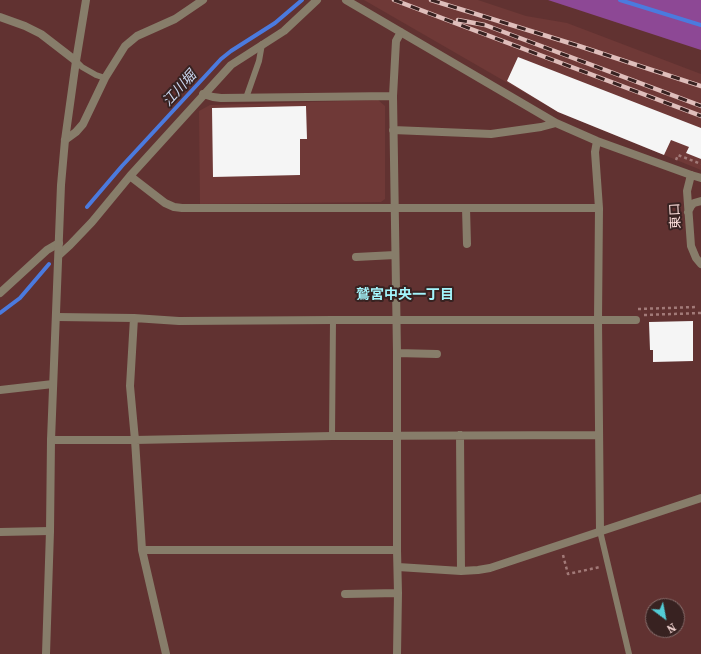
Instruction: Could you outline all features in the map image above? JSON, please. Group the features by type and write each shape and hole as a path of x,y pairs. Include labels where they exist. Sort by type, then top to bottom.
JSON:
{"street":[{"path":"46,654 51,440 61,185 65,140 86,0"},
{"path":"65,140 76,132 83,124 105,78 119,54 130,41 175,19 203,0"},
{"path":"59,255 92,222 130,176 231,65 294,23 317,0"},
{"path":"346,0 556,123 597,141 701,178"},
{"path":"0,17 25,26 41,34 76,61"},
{"path":"397,654 397,353 393,96 396,41 401,32"},
{"path":"204,94 213,97 246,98 393,96"},
{"path":"393,130 491,134 541,127 556,123"},
{"path":"597,141 595,152 599,208 598,435 600,531"},
{"name":"東口","path":"691,175 687,191 691,246 696,258 701,264"},
{"path":"130,176 165,203 174,207 182,208 599,208"},
{"path":"688,213 694,203 701,201"},
{"path":"466,208 466,244"},
{"path":"0,293 47,250 59,244"},
{"path":"356,257 395,255"},
{"path":"57,317 134,318 179,321 636,320"},
{"path":"134,318 130,386 142,550 166,654"},
{"path":"397,353 438,354"},
{"path":"0,390 53,384"},
{"path":"460,435 460,571"},
{"path":"51,440 332,436 598,435"},
{"path":"398,567 460,571 490,568 701,498"},
{"path":"0,532 50,531"},
{"path":"142,550 397,550"},
{"path":"345,594 398,593"}],"lane":[{"path":"246,98 261,53 262,44"},
{"path":"76,61 96,75 105,78"},
{"path":"332,436 333,320"},
{"path":"600,531 629,654"}],"path":[{"path":"675,162 678,155 701,164"},
{"path":"634,309 698,307"},
{"path":"636,320 641,315 701,313"},
{"path":"560,545 568,574 609,565"}],"shaded area":[{"path":"364,0 478,0 526,16 567,23 701,74 701,170 558,112"},
{"path":"548,0 701,0 701,50"},
{"path":"378,100 385,106 385,199 381,202 200,204 199,111 210,105"}],"building":[{"path":"518,57 701,128 701,159 686,153 689,147 671,140 664,155 558,112 507,81"},
{"path":"306,106 307,139 300,139 300,175 213,177 212,108"},
{"path":"693,321 693,361 653,362 653,350 650,350 649,322"}],"waterway":[{"name":"江川堀","path":"87,207 122,166 221,59 275,23 302,0"},
{"path":"620,0 701,25"},
{"name":"江川堀","path":"0,313 20,298 49,264"}],"railway":[{"path":"394,0 701,116"},
{"path":"431,0 701,86"},
{"path":"458,20 485,25 701,106"}],"district":[{"name":"鷲宮中央一丁目","path":"405,295"}]}
